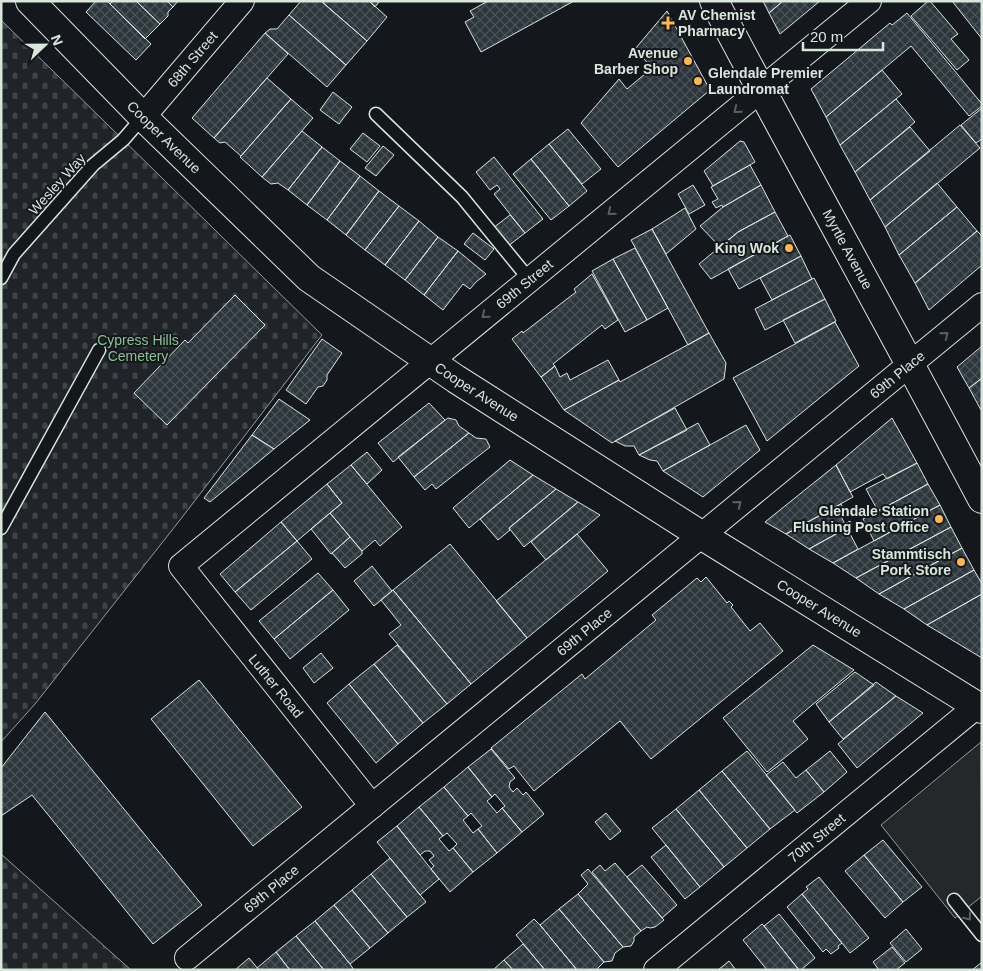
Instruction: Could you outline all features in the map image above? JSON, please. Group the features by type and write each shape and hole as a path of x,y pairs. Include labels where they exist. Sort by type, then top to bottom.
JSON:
{"main road":[{"name":"Cooper Avenue","path":"30,1 143,117 309,278 429,361 701,535 980,707"},
{"name":"Myrtle Avenue","path":"714,1 911,363 982,499"}],"street":[{"name":"68th Street","path":"143,117 242,1"},
{"name":"69th Street","path":"181,566 869,1"},
{"name":"69th Place","path":"187,958 982,305"},
{"name":"Luther Road","path":"181,566 372,806"},
{"name":"70th Street","path":"656,970 980,707"}],"lane":[{"path":"376,114 462,197 529,279"},
{"name":"Wesley Way","path":"1,278 14,254 93,165 123,140 143,117"},
{"path":"1,528 99,350"},
{"path":"954,900 982,934"}],"green space":[{"name":"Cypress Hills Cemetery","path":"1,20 322,335 35,704 1,742"},
{"path":"1,854 131,970 1,970"}],"shaded area":[{"path":"981,742 982,896 955,918 881,825"}],"building":[{"path":"96,1 107,1 151,44 136,60 86,12"},
{"path":"113,1 136,1 160,24 145,39 110,4"},
{"path":"136,1 167,1 173,7 160,24"},
{"path":"167,1 178,1 173,7"},
{"path":"301,1 321,1 367,41 346,65 289,15"},
{"path":"321,1 369,1 387,17 367,41"},
{"path":"369,1 380,1 375,7"},
{"path":"488,1 574,1 481,52 465,22 474,17 470,11"},
{"path":"763,1 783,1 769,13"},
{"path":"783,1 820,1 780,34 769,13"},
{"path":"928,1 958,34 951,39 969,60 957,70 911,16"},
{"path":"952,1 982,1 982,39"},
{"path":"667,11 710,90 618,167 581,123 619,79 627,89 652,68 635,49"},
{"path":"907,13 982,106 969,116 911,46 826,117 811,89 890,23 892,25"},
{"path":"289,15 346,65 327,87 265,33 270,29 277,29"},
{"path":"265,33 288,54 214,138 192,118"},
{"path":"882,70 902,94 840,145 826,117"},
{"path":"267,78 291,99 241,156 225,142 220,143 214,138"},
{"path":"333,92 352,107 339,124 320,110"},
{"path":"291,99 313,118 262,177 240,157"},
{"path":"896,99 915,122 855,172 840,145"},
{"path":"982,108 982,139 976,143 961,125"},
{"path":"960,125 980,148 885,227 870,200"},
{"path":"910,127 930,151 870,200 855,172"},
{"path":"568,129 601,169 582,184 549,144"},
{"path":"302,131 322,147 288,190 278,183 271,184 262,177"},
{"path":"363,133 380,146 367,162 350,149"},
{"path":"740,141 744,142 755,162 713,186 704,171"},
{"path":"549,144 587,191 569,206 531,159"},
{"path":"383,146 394,155 376,176 365,168"},
{"path":"322,147 340,161 307,205 288,190"},
{"path":"494,157 543,219 525,233 494,194 500,189 497,185 490,190 476,172"},
{"path":"531,159 569,206 551,220 513,174"},
{"path":"340,161 360,176 327,220 307,205"},
{"path":"750,165 761,185 723,207 722,205 716,208 712,202 718,199 711,187"},
{"path":"360,176 379,191 346,235 327,220"},
{"path":"937,183 957,207 899,255 885,227"},
{"path":"693,185 705,205 689,214 678,194"},
{"path":"761,185 775,212 738,232 720,247 700,226 723,207"},
{"path":"379,191 399,206 365,250 346,235"},
{"path":"399,206 419,221 385,265 365,250"},
{"path":"957,207 977,231 915,283 899,255"},
{"path":"685,208 696,229 666,254 652,229"},
{"path":"775,212 788,236 711,279 699,264 738,232"},
{"path":"510,215 525,233 508,246 493,228"},
{"path":"419,221 438,237 405,280 385,265"},
{"path":"652,229 709,333 688,345 631,240"},
{"path":"977,231 982,236 982,265 929,310 915,283"},
{"path":"473,233 494,249 485,260 464,244"},
{"path":"790,235 801,256 739,289 728,269"},
{"path":"438,237 458,251 424,295 405,280"},
{"path":"635,248 668,308 647,320 613,259"},
{"path":"458,251 486,274 470,289 463,284 443,310 424,295"},
{"path":"801,256 812,279 772,300 760,278"},
{"path":"613,259 647,320 625,332 592,271"},
{"path":"592,274 618,320 605,329 602,325 553,364 555,366 541,377 512,339 522,331 523,333 576,292 574,289"},
{"path":"814,278 825,299 765,330 755,309"},
{"path":"235,295 265,325 167,425 134,393 185,340 188,343"},
{"path":"825,299 836,321 795,343 783,320"},
{"path":"835,322 859,366 767,441 733,378"},
{"path":"709,333 726,363 724,379 612,443 564,410 619,380 620,382"},
{"path":"322,339 342,353 327,375 327,380 323,386 318,387 306,404 286,390"},
{"path":"982,346 982,378 969,388 957,367"},
{"path":"608,360 619,380 564,410 541,377 555,366 560,377 567,373 570,380"},
{"path":"982,378 982,409 981,410 969,388"},
{"path":"279,399 310,420 274,449 252,435"},
{"path":"429,403 445,420 393,462 378,443"},
{"path":"675,408 687,430 639,455 634,446 625,446 615,441"},
{"path":"448,418 456,420 459,426 469,433 414,477 398,457"},
{"path":"892,418 917,463 887,479 883,474 850,492 836,465"},
{"path":"698,423 710,445 663,471 657,461 639,455"},
{"path":"746,425 760,450 703,497 663,471"},
{"path":"469,433 476,438 486,439 490,447 436,489 432,484 425,490 414,477"},
{"path":"252,435 274,449 210,502 204,498"},
{"path":"367,452 382,470 367,484 351,465"},
{"path":"510,460 533,475 469,528 453,508"},
{"path":"917,463 928,484 878,511 866,489"},
{"path":"351,465 402,527 380,546 375,540 362,551 330,513 342,503 327,484"},
{"path":"836,465 853,497 786,534 765,522"},
{"path":"533,475 556,489 509,528 510,530 498,540 480,519"},
{"path":"327,484 342,503 297,541 281,522"},
{"path":"928,484 940,505 874,541 863,519"},
{"path":"556,489 578,502 524,547 509,528"},
{"path":"578,502 600,515 546,560 531,542"},
{"path":"841,504 844,510 839,513 845,524 850,521 852,525 809,549 786,534"},
{"path":"940,505 951,527 856,578 833,563"},
{"path":"330,513 350,537 331,554 311,529"},
{"path":"281,522 297,541 235,592 220,574"},
{"path":"951,527 962,548 879,594 856,578"},
{"path":"847,528 858,549 833,563 809,549"},
{"path":"577,534 608,571 527,638 496,601"},
{"path":"350,537 362,551 362,554 345,568 332,553"},
{"path":"297,541 312,559 251,610 235,592"},
{"path":"450,544 527,638 471,684 393,590"},
{"path":"962,548 974,570 904,609 879,594"},
{"path":"372,566 392,591 374,606 354,581"},
{"path":"974,570 982,584 982,594 927,625 904,609"},
{"path":"318,573 333,590 274,639 259,621"},
{"path":"706,577 727,603 729,601 733,605 731,607 750,631 760,623 783,651 651,759 620,721 534,791 514,766 509,769 491,748 582,674 585,679 656,620 652,615 697,578 701,582"},
{"path":"333,590 349,610 290,659 274,639"},
{"path":"393,590 471,684 447,704 389,634 401,625 381,600"},
{"path":"982,594 982,658 927,625"},
{"path":"397,645 447,704 423,723 374,664"},
{"path":"813,645 854,670 793,721 808,739 767,772 723,718"},
{"path":"321,653 333,668 314,683 303,668"},
{"path":"374,664 423,723 398,744 349,684"},
{"path":"855,672 874,685 829,722 816,704"},
{"path":"199,680 302,807 253,846 151,719"},
{"path":"876,682 896,696 843,739 829,722"},
{"path":"349,684 398,744 376,763 327,703"},
{"path":"896,696 923,713 857,768 838,744"},
{"path":"45,712 202,905 153,944 32,795 1,816 1,768"},
{"path":"491,749 515,778 510,782 509,787 513,792 517,788 523,795 526,792 544,814 522,832 502,808 505,806 495,794 492,797 468,767"},
{"path":"747,751 795,810 770,829 722,771"},
{"path":"830,751 847,772 824,792 806,770"},
{"path":"783,762 796,778 806,770 824,792 797,813 766,775"},
{"path":"468,767 492,797 487,801 497,813 502,808 522,832 497,853 478,829 482,826 471,813 468,816 444,787"},
{"path":"722,771 770,829 747,848 699,790"},
{"path":"444,787 468,816 463,820 473,833 478,829 497,853 473,872 453,848 457,844 447,833 443,836 419,807"},
{"path":"699,790 747,848 724,867 676,809"},
{"path":"419,807 443,836 439,839 449,851 453,848 473,872 450,892 431,869 434,866 429,860 434,856 430,851 425,851 420,855 397,826"},
{"path":"676,809 724,867 700,887 652,828"},
{"path":"606,813 621,831 610,840 595,822"},
{"path":"397,826 439,879 420,895 377,842"},
{"path":"883,840 922,887 903,902 864,855"},
{"path":"666,845 700,887 685,899 651,857"},
{"path":"864,855 903,902 885,918 845,871"},
{"path":"390,858 426,902 407,917 371,874"},
{"path":"615,863 664,920 655,927 647,927 641,931 592,872 600,865 605,871"},
{"path":"642,865 677,905 662,918 627,877"},
{"path":"588,869 641,931 634,937 631,946 623,947 578,894 588,884 581,875"},
{"path":"371,874 407,917 388,933 352,890"},
{"path":"819,877 869,938 850,953 802,894 808,889 806,887"},
{"path":"352,890 388,933 370,948 334,905"},
{"path":"578,894 623,947 615,953 612,961 604,962 559,909"},
{"path":"802,894 842,943 831,954 826,949 823,952 787,907"},
{"path":"334,905 370,948 350,964 315,921"},
{"path":"559,909 604,962 596,970 577,970 540,925"},
{"path":"779,914 815,958 801,970 799,970 764,926"},
{"path":"534,919 577,970 545,970 516,935"},
{"path":"315,921 354,970 324,970 296,936"},
{"path":"762,924 799,970 767,970 743,940"},
{"path":"906,929 922,949 906,962 890,943"},
{"path":"296,936 324,970 290,970 276,952"},
{"path":"523,944 545,970 513,970 504,960"},
{"path":"892,947 905,963 896,970 879,970 873,962"},
{"path":"276,952 290,970 259,970 257,968"},
{"path":"249,958 259,970 235,970"},
{"path":"504,960 513,970 493,970"},
{"path":"729,961 736,970 718,970"},
{"path":"982,962 982,970 972,970"}],"place":[{"name":"AV Chemist Pharmacy","path":"668,23"},
{"name":"Avenue Barber Shop","path":"688,61"},
{"name":"Glendale Premier Laundromat","path":"698,81"},
{"name":"King Wok","path":"789,248"},
{"name":"Glendale Station Flushing Post Office","path":"939,519"},
{"name":"Stammtisch Pork Store","path":"961,562"}]}
